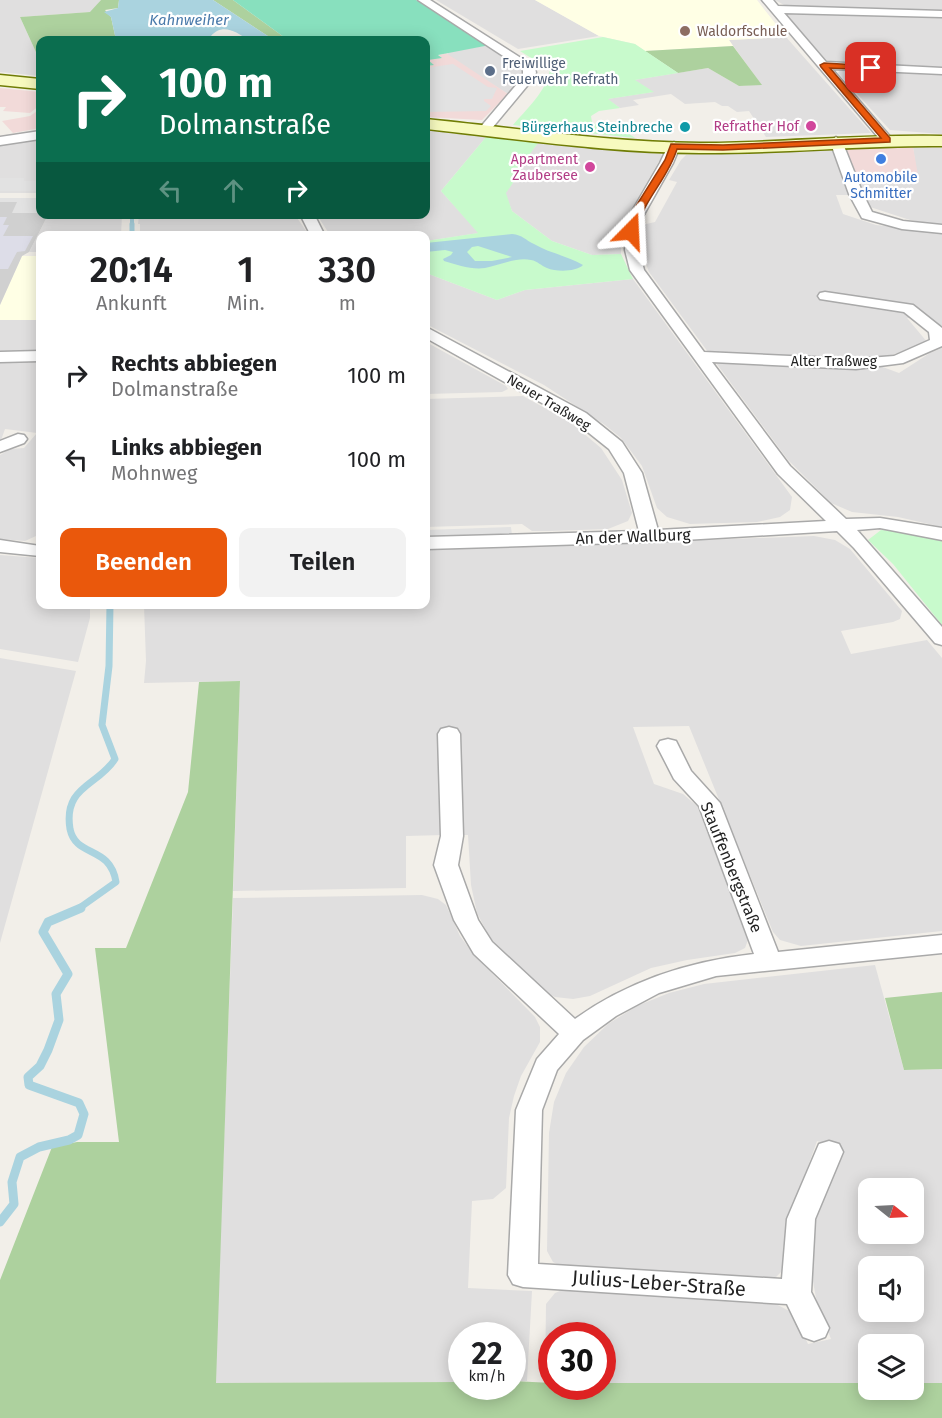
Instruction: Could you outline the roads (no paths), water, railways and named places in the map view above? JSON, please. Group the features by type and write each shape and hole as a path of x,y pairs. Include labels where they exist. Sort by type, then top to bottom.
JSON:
{"main road":[{"path":"0,80 36,84"},
{"path":"430,124 674,146 723,147 887,140 942,141"}],"street":[{"path":"423,0 529,67 528,78 484,130"},
{"path":"770,4 942,14"},
{"path":"770,4 887,140"},
{"path":"824,65 942,71"},
{"path":"0,141 36,136"},
{"path":"836,141 856,194 867,215 902,225 942,228"},
{"path":"674,146 670,160 635,214 630,236 632,255 637,270 784,470 889,575 942,639"},
{"name":"Alter Traßweg","path":"702,357 856,364 897,360 938,342 936,330 908,308 825,296"},
{"name":"Neuer Traßweg","path":"430,334 580,417 616,446 633,473 650,536"},
{"path":"0,357 36,357"},
{"path":"0,447 18,439"},
{"name":"An der Wallburg","path":"430,543 650,536 880,522 942,534"},
{"path":"0,546 36,550"},
{"path":"449,734 452,836 446,865 466,920 483,948 574,1033 607,1009 650,987 716,968 942,944"},
{"name":"Stauffenbergstraße","path":"668,746 682,774 709,803 770,963"},
{"name":"Julius-Leber-Straße","path":"574,1033 546,1066 529,1110 523,1275 796,1292"},
{"path":"814,1328 796,1292 801,1219 829,1152"}],"water":[{"name":"Kahnweiher","path":"119,0 213,0 268,36 242,36 224,29 211,36 115,36 111,17 104,12 118,8"},
{"path":"512,234 583,265 566,271 555,270 525,259 485,268 470,268 444,261 443,259 453,252 445,250 430,252 430,243","holes":["478,246 512,257 492,261 475,261 467,252 472,247"]}],"waterway":[{"path":"132,219 132,231"},
{"path":"78,909 116,882 113,870 107,862 73,838 69,815 77,795 115,759 102,725 109,666 110,609"},
{"path":"0,1222 14,1204 12,1182 20,1157 39,1147 69,1140 78,1135 84,1114 79,1103 29,1085 28,1077 40,1066 48,1050 59,1020 56,994 68,974 43,932 48,922 81,908"}],"place":[{"name":"Waldorfschule","path":"685,31"},
{"name":"Freiwillige Feuerwehr Refrath","path":"490,71"},
{"name":"Refrather Hof","path":"811,126"},
{"name":"Bürgerhaus Steinbreche","path":"685,127"},
{"name":"Automobile Schmitter","path":"881,159"},
{"name":"Apartment Zaubersee","path":"590,167"}]}
